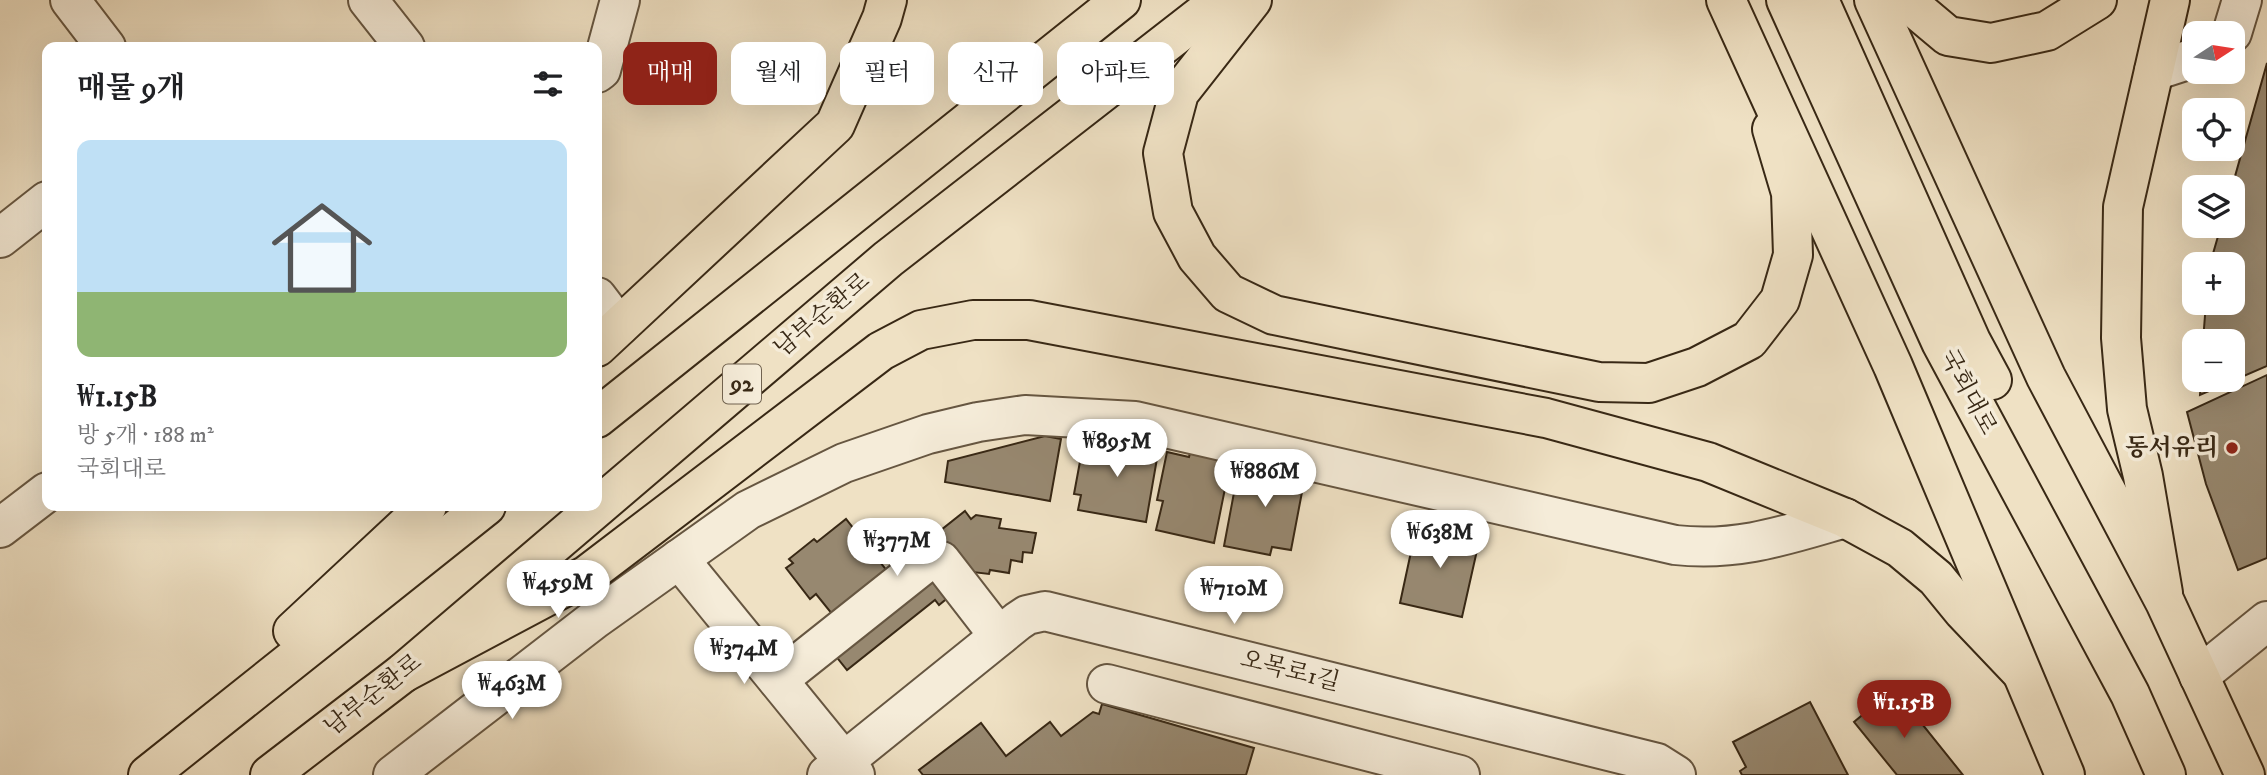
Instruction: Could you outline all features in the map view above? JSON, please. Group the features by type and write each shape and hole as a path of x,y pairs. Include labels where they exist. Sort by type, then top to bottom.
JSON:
{"main road":[{"path":"604,324 835,125 882,18 887,0"},
{"path":"602,414 1121,0"},
{"name":"남부순환로","path":"602,503 888,259 1221,0"},
{"path":"1252,0 1179,93 1163,153 1173,212 1197,257 1228,292 1273,315 1599,382 1649,383 1697,367 1749,340 1780,300 1793,255 1791,193 1751,56"},
{"path":"1726,0 1893,366 2065,775"},
{"name":"국회대로","path":"1786,0 1941,342 2130,694 2166,775"},
{"name":"국회대로","path":"1819,0 1971,341 2155,687 2194,775"},
{"path":"1874,0 2046,377 2165,602 2245,775"},
{"path":"1905,0 1948,37 1991,43 2047,31 2097,0"},
{"path":"2165,602 2143,476 2127,409 2121,338 2123,207 2170,0"},
{"path":"403,673 587,575 881,351 921,330 973,320 1029,320 1546,418 1708,462 1845,518 1900,548 1936,578 2024,676"},
{"path":"138,775 422,511"},
{"path":"148,775 480,511"},
{"name":"남부순환로","path":"270,775 403,673 593,511"}],"street":[{"path":"71,0 102,42"},
{"path":"368,0 401,42"},
{"path":"602,66 620,0"},
{"path":"2236,21 2242,0"},
{"path":"2154,71 2182,62"},
{"path":"0,238 42,205"},
{"path":"393,775 595,619 748,510 844,463 928,434 978,422 1025,415 1135,421 1675,545 1729,547 1775,538 1845,518"},
{"path":"0,528 42,496"},
{"path":"679,559 778,680 842,770"},
{"path":"778,680 933,559 941,561 999,636"},
{"path":"568,585 595,619"},
{"name":"오목로1길","path":"842,770 1027,615 1054,612 1657,763 1676,775"},
{"path":"2199,676 2267,621"},
{"path":"1107,684 1391,766 1460,775"},
{"path":"1391,766 1405,700"}],"building":[{"path":"2267,63 2267,366 2245,376 2245,329 2204,329 2205,315 2245,315 2245,252 2213,252 2218,238 2245,238 2245,175 2235,175 2239,161 2245,161 2245,141"},
{"name":"동서유리","path":"2267,375 2267,558 2238,570 2206,484 2187,412 2230,392 2245,392 2245,385"},
{"path":"1045,436 1061,439 1050,501 945,482 948,461"},
{"path":"1112,438 1159,447 1146,522 1078,510 1081,495 1074,494 1084,440 1111,444"},
{"path":"1191,450 1231,459 1214,543 1156,530 1163,501 1157,500 1167,452 1189,457"},
{"path":"1267,464 1306,471 1291,550 1272,547 1270,555 1224,546 1239,466 1266,472"},
{"path":"965,511 971,519 976,515 1001,519 999,528 1036,533 1032,553 1023,552 1022,562 1011,560 1009,573 990,570 989,574 973,572 972,578 939,605 935,600 847,670 815,630 833,615 816,594 810,599 786,568 793,563 789,559 814,539 817,542 846,519 888,572"},
{"path":"1417,524 1480,537 1462,617 1400,603"},
{"path":"1894,689 1963,775 1897,775 1854,722"},
{"path":"1810,702 1848,775 1742,775 1740,771 1746,767 1733,742"},
{"path":"1102,704 1254,748 1246,775 923,775 919,770 981,723 1006,756 1050,722 1061,736 1093,712 1099,714"}],"place":[{"name":"동서유리","path":"2232,448"}]}
